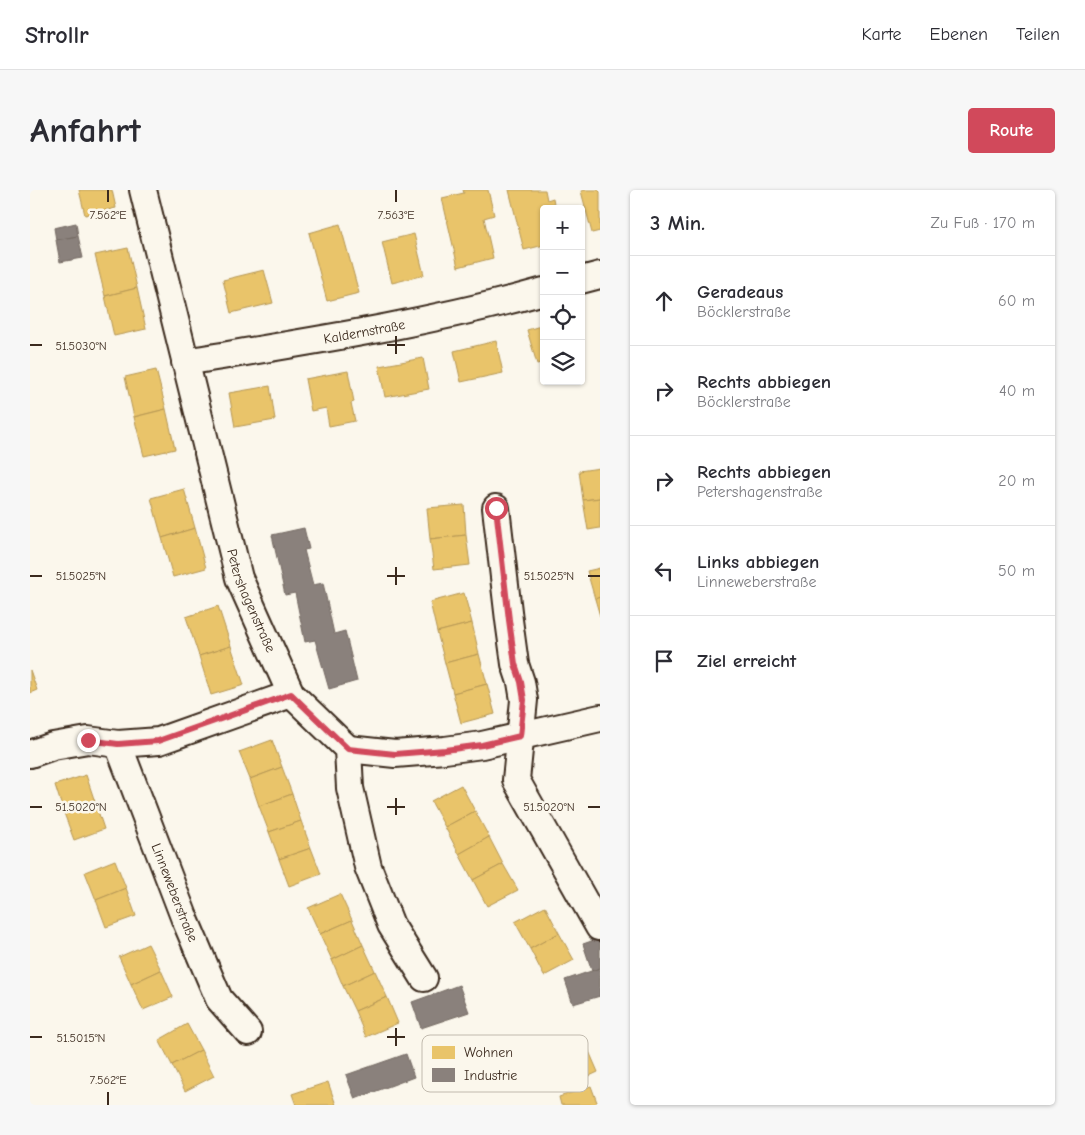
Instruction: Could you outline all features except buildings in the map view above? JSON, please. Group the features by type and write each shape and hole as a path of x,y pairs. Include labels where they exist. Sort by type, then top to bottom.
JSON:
{"street":[{"name":"Petershagenstraße","path":"144,190 185,362 240,578 291,694 348,749"},
{"path":"585,279 600,274"},
{"name":"Kaldernstraße","path":"185,362 405,325 540,292"},
{"path":"496,508 515,664 524,700 516,780 599,927"},
{"path":"30,754 53,746 88,740 118,744 158,741 291,694"},
{"path":"424,978 391,925 368,866 350,788 348,749 395,754 445,750 482,745 600,718"},
{"name":"Linneweberstraße","path":"118,744 184,917 219,999 248,1032"}],"route":[{"path":"88,740 118,744 158,741 291,694 348,749 395,754 482,745 520,736 524,700 515,664 496,508"}]}
